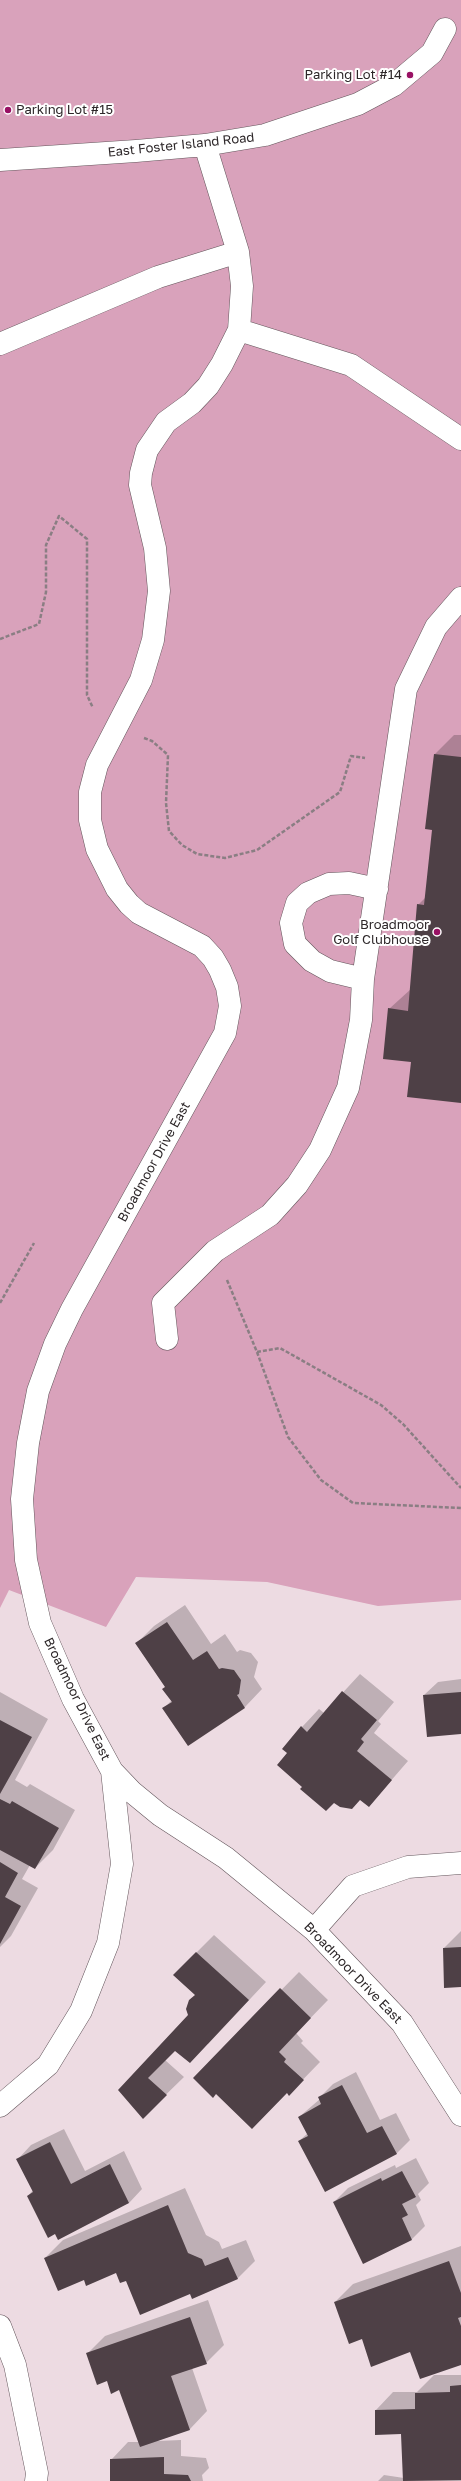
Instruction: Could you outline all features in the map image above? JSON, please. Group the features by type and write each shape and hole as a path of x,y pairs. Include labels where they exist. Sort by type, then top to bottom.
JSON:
{"street":[{"name":"East Foster Island Road","path":"0,160 206,145 265,135 358,104 394,85 432,53 445,29"},
{"name":"Broadmoor Drive East","path":"206,145 238,252 242,286 239,330 222,364 208,386 192,403 166,422 156,434 147,450 141,473 140,486 155,548 159,591 153,640 141,680 97,765 90,792 90,820 97,849 106,871 129,904 140,913 202,946 213,958 227,986 230,1006 225,1033 72,1309 55,1344 35,1406 28,1443 22,1499 26,1560 40,1623 73,1699 112,1772 132,1792 160,1815 226,1858 314,1930 402,2023 461,2115"},
{"path":"0,344 158,277 238,252"},
{"path":"239,330 351,366 461,439"},
{"path":"167,1339 163,1304 215,1251 270,1215 297,1185 320,1150 348,1088 361,1020 363,980 406,689 436,627 461,598"},
{"path":"363,980 330,971 312,960 295,944 291,923 297,903 308,893 329,884 349,883 377,889"},
{"path":"0,2106 48,2065 80,2011 108,1943 122,1864 112,1772"},
{"path":"314,1930 353,1886 408,1867 461,1863"},
{"path":"0,2326 15,2365 37,2473 36,2481"}],"path":[{"path":"0,639 39,624 46,592 46,545 59,516 86,539 87,695 93,708"},
{"path":"139,735 152,741 168,755 166,803 168,831 182,845 197,854 225,858 257,850 340,792 351,756 395,762"},
{"path":"0,1303 34,1243"},
{"path":"215,1251 257,1352 288,1437 321,1480 353,1503 461,1508"},
{"path":"257,1352 280,1348 381,1405 403,1424 461,1488"}],"shaded area":[{"path":"0,0 461,0 461,1600 378,1606 267,1582 136,1577 106,1627 9,1590 0,1608"}],"building":[{"name":"Broadmoor Golf Clubhouse","path":"434,754 461,757 461,1103 407,1097 411,1062 383,1059 388,1008 408,1011 417,904 424,905 432,830 425,829"},
{"path":"167,1622 193,1660 207,1651 219,1669 234,1670 241,1680 239,1694 237,1695 245,1708 188,1746 162,1708 172,1702 162,1689 165,1687 135,1643"},
{"path":"342,1691 377,1720 361,1739 364,1742 357,1751 392,1780 369,1807 360,1800 352,1809 340,1807 334,1803 326,1811 300,1789 302,1787 277,1765 287,1753 282,1749 301,1726 307,1732"},
{"path":"461,1692 461,1734 427,1737 423,1695"},
{"path":"0,1720 32,1737 0,1794"},
{"path":"0,1799 10,1804 12,1801 59,1828 35,1869 0,1850"},
{"path":"0,1862 18,1873 5,1897 21,1906 0,1944"},
{"path":"461,1947 461,1987 444,1988 443,1948"},
{"path":"196,1952 249,2000 190,2063 175,2051 148,2078 167,2095 143,2119 118,2090 188,2015 186,2009 189,2000 195,1995 173,1975"},
{"path":"280,1988 311,2018 279,2052 286,2059 284,2062 304,2080 289,2096 287,2093 252,2129 216,2094 213,2098 193,2078"},
{"path":"342,2085 367,2133 382,2126 397,2154 325,2192 298,2141 308,2136 298,2117 321,2104 318,2097"},
{"path":"50,2142 71,2184 110,2164 129,2203 58,2240 55,2234 48,2238 27,2196 33,2192 16,2159"},
{"path":"402,2171 416,2197 402,2204 408,2215 402,2218 412,2240 363,2264 333,2202 381,2178 382,2181"},
{"path":"168,2205 188,2253 202,2259 205,2266 228,2257 238,2279 192,2299 190,2294 140,2315 126,2281 120,2283 116,2273 86,2286 84,2280 58,2291 44,2258"},
{"path":"449,2261 461,2293 461,2317 458,2318 461,2326 461,2365 420,2379 410,2352 371,2367 362,2339 349,2344 334,2302"},
{"path":"190,2317 207,2364 171,2376 190,2430 140,2447 119,2390 111,2394 107,2381 97,2385 86,2353"},
{"path":"461,2385 461,2480 403,2481 401,2434 375,2435 375,2410 415,2409 415,2393 450,2392 450,2386"},
{"path":"164,2457 164,2474 188,2475 191,2481 110,2481 110,2459"}],"place":[{"name":"Parking Lot #14","path":"410,75"},
{"name":"Parking Lot #15","path":"8,110"},
{"name":"Broadmoor Golf Clubhouse","path":"437,932"}]}
